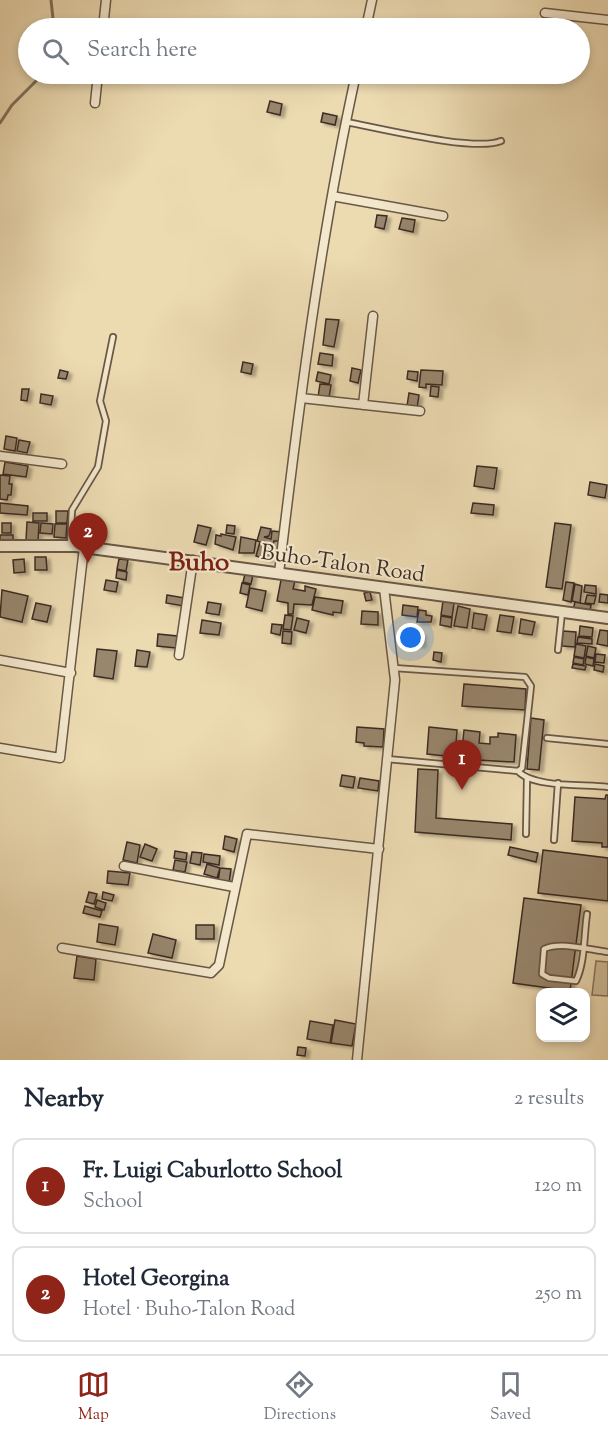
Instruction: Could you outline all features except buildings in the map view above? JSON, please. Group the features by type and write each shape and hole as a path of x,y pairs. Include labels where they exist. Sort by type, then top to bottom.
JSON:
{"street":[{"path":"104,18 106,0"},
{"path":"368,18 372,0"},
{"path":"545,13 608,20"},
{"path":"95,103 97,84"},
{"path":"279,573 301,398 333,196 354,84"},
{"path":"333,196 443,216"},
{"path":"363,405 373,316"},
{"path":"301,398 420,411"},
{"path":"0,456 62,464"},
{"name":"Buho-Talon Road","path":"0,546 84,547 608,618"},
{"path":"0,748 60,758 84,547"},
{"path":"179,656 193,560"},
{"path":"357,1060 379,849 394,668 384,588"},
{"path":"0,660 71,672"},
{"path":"62,948 211,973 219,965 247,834 379,849"},
{"path":"124,866 234,887"}],"lane":[{"path":"346,122 446,141 491,145 501,141"},
{"path":"70,546 72,510 98,467 105,422 100,401 113,337"},
{"path":"558,650 562,612"},
{"path":"394,668 525,677 531,686 522,768 518,771"},
{"path":"547,738 608,744"},
{"path":"387,759 518,771 527,778 608,787"},
{"path":"526,834 527,778"},
{"path":"554,840 558,783"},
{"path":"587,914 582,949 576,981 549,978 542,974 544,949 551,946 582,949 608,952"}],"shaded area":[{"path":"596,961 608,962 608,996 592,995"}],"waterway":[{"path":"51,0 53,18"},
{"path":"0,123 12,105 33,84"}],"place":[{"name":"Hotel Georgina","path":"88,563"},
{"name":"Fr. Luigi Caburlotto School","path":"462,790"}],"district":[{"name":"Buho","path":"199,561"}]}
